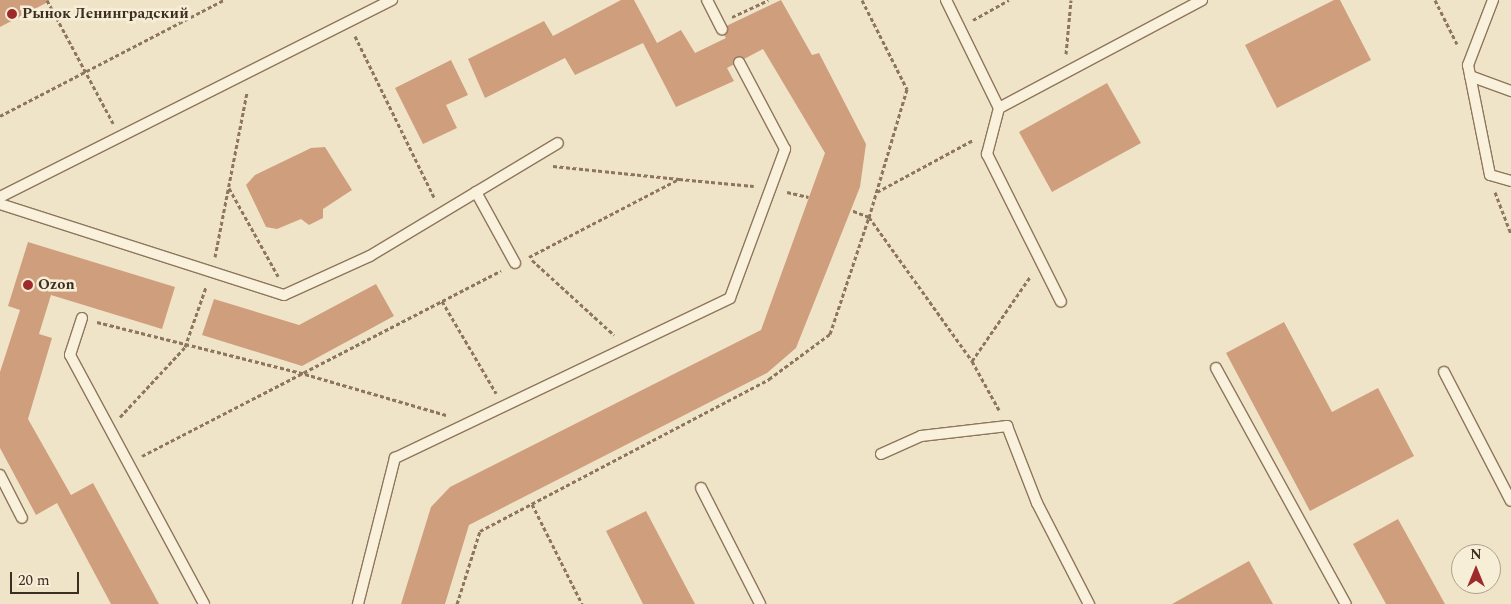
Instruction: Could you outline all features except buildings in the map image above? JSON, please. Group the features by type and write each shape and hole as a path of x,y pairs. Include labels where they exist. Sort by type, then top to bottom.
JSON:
{"lane":[{"path":"0,198 392,0"},
{"path":"707,0 721,26"},
{"path":"946,0 999,108 987,154 1061,302"},
{"path":"999,108 1202,0"},
{"path":"1493,0 1468,65 1490,175 1511,181"},
{"path":"358,604 396,458 730,298 785,150 739,62"},
{"path":"1470,76 1511,91"},
{"path":"0,204 212,272 287,293 370,256 558,143"},
{"path":"476,192 515,264"},
{"path":"82,318 70,355 204,604"},
{"path":"1216,368 1346,604"},
{"path":"1444,372 1511,501"},
{"path":"881,454 921,436 1007,426 1037,503 1089,604"},
{"path":"0,475 22,518"},
{"path":"701,488 760,604"}],"path":[{"path":"47,0 121,136"},
{"path":"0,116 224,0"},
{"path":"721,26 768,0"},
{"path":"457,604 480,532 769,379 830,334 878,192 908,89 862,0"},
{"path":"960,27 1009,0"},
{"path":"1064,73 1071,0"},
{"path":"1435,0 1468,65"},
{"path":"348,22 442,212"},
{"path":"110,429 185,347 212,272 251,71"},
{"path":"878,192 993,130"},
{"path":"524,163 771,188 808,198"},
{"path":"1490,175 1511,234"},
{"path":"128,464 679,179"},
{"path":"228,187 287,293"},
{"path":"851,210 869,217 972,361 1007,426"},
{"path":"528,257 627,348"},
{"path":"972,361 1041,263"},
{"path":"442,301 504,407"},
{"path":"82,318 185,347 305,374 471,422"},
{"path":"532,504 582,604"}],"place":[{"name":"Рынок Ленинградский","path":"12,14"},
{"name":"Ozon","path":"28,285"}]}
